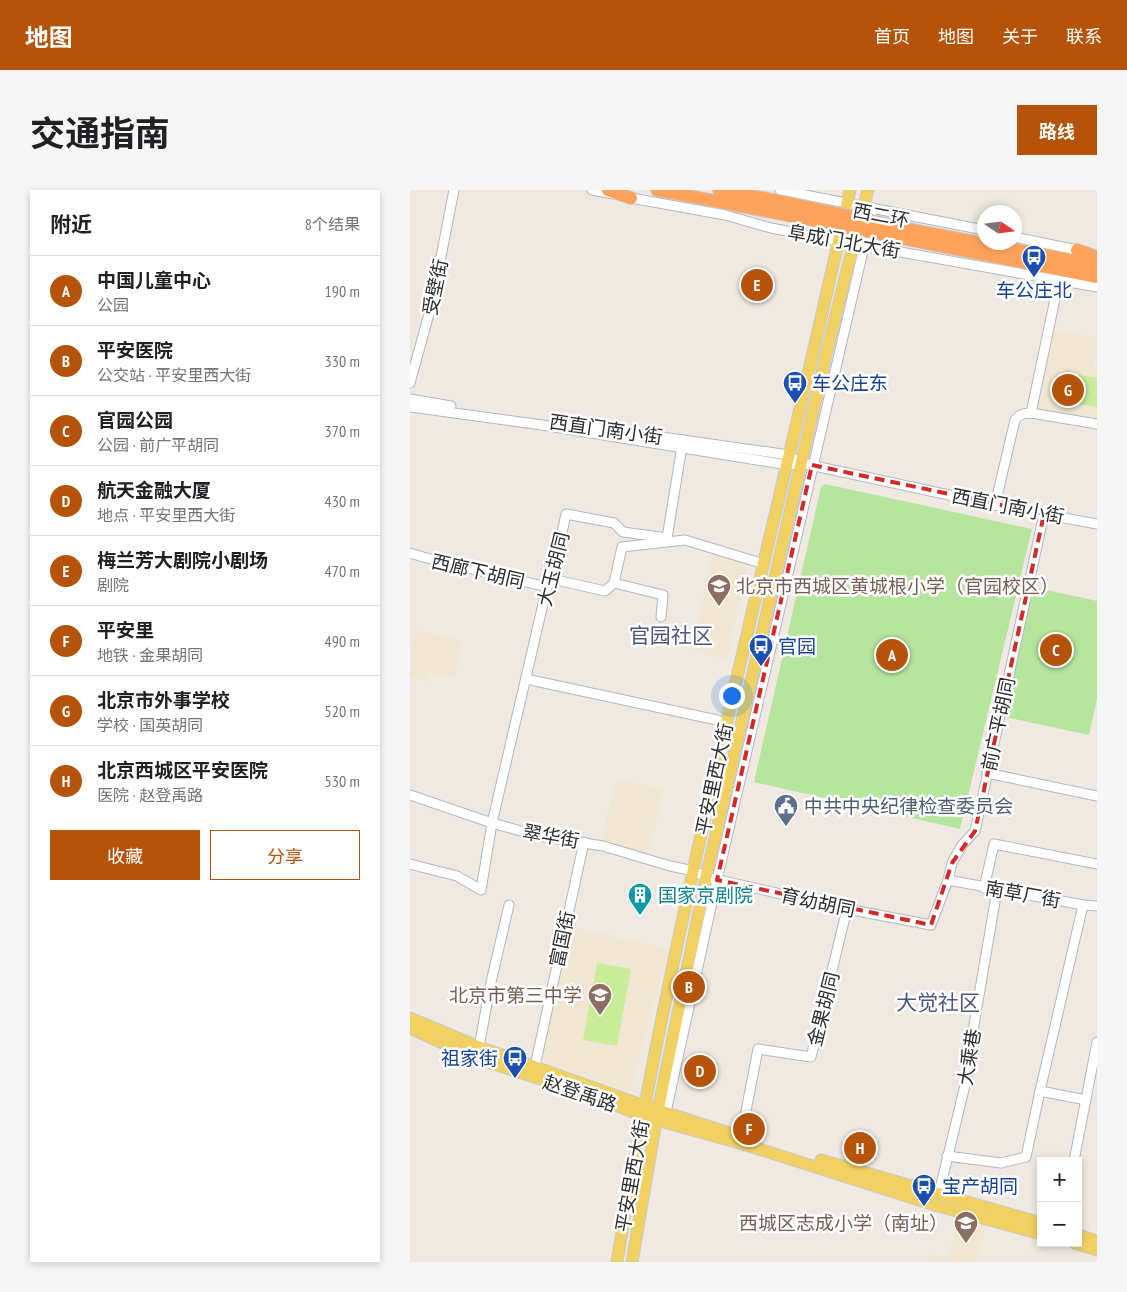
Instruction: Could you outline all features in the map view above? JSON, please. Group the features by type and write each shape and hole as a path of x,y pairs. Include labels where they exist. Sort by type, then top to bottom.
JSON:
{"highway":[{"path":"608,190 631,198"},
{"name":"西二环","path":"657,190 779,202"},
{"name":"西二环","path":"719,190 779,202 927,238 1097,276"},
{"name":"西二环","path":"927,238 1097,265"},
{"path":"1077,250 1097,257"}],"main road":[{"name":"平安里西大街","path":"617,1262 644,1111 694,871 850,190"},
{"name":"平安里西大街","path":"632,1262 660,1114 711,878 807,464 869,208 868,190"},
{"name":"赵登禹路","path":"410,1018 479,1047 535,1066 644,1111"},
{"name":"赵登禹路","path":"410,1028 476,1058 604,1100 939,1193 1037,1223"},
{"name":"赵登禹路","path":"660,1114 740,1143 935,1205 1037,1233"},
{"path":"1082,1236 1097,1241"},
{"path":"1082,1245 1097,1250"}],"street":[{"name":"受壁街","path":"410,382 432,303 454,190"},
{"name":"阜成门北大街","path":"592,190 725,215 771,228 1097,287"},
{"name":"阜成门北大街","path":"779,202 847,203 977,229"},
{"path":"1022,238 1097,253"},
{"path":"1032,413 1058,280"},
{"name":"西直门南小街","path":"410,400 788,460 996,505 1097,524"},
{"name":"西直门南小街","path":"410,407 683,444"},
{"path":"996,505 1015,420 1024,413 1032,413 1097,424"},
{"name":"大玉胡同","path":"410,864 457,876 481,890 492,823 566,514 614,523 623,532 667,538 683,444"},
{"name":"前广平胡同","path":"931,925 948,880 952,863 962,845 975,831 1044,514"},
{"path":"661,616 663,595 614,583 622,547 685,540 764,564"},
{"name":"西廊下胡同","path":"410,553 550,583 604,591 614,583"},
{"path":"526,679 717,720 726,725"},
{"path":"987,773 1097,796"},
{"name":"翠华街","path":"410,795 492,823 539,836 584,842 694,871 711,878"},
{"name":"富国街","path":"535,1066 584,842"},
{"path":"984,888 994,844 1097,864"},
{"name":"育幼胡同","path":"711,878 847,909 931,925"},
{"name":"南草厂街","path":"948,880 984,888 1097,906"},
{"name":"大乘巷","path":"939,1193 973,1052 970,1048 997,890"},
{"path":"479,1047 491,982 509,905"},
{"path":"948,1156 1001,1163 1026,1158 1083,905"},
{"name":"金果胡同","path":"741,1137 758,1049 811,1057 847,909"},
{"path":"1075,1157 1097,1042"},
{"path":"1040,1092 1086,1100"}],"highlighted area":[{"path":"812,465 1044,514 975,831 952,863 931,925 717,880"}],"shaded area":[{"path":"1050,329 1097,338 1093,369 1097,371 1097,420 1035,409"},
{"name":"北京市西城区黄城根小学（官园校区）","path":"712,554 746,564 727,659 692,651"},
{"path":"416,630 463,641 454,679 428,673 426,681 410,677 410,657"},
{"path":"625,781 664,788 648,857 601,842 615,784"},
{"name":"北京市第三中学","path":"568,927 669,948 630,1092 539,1061"},
{"name":"西城区志成小学（南址）","path":"967,1220 986,1225 976,1262 928,1262 930,1255 948,1259 955,1232 963,1234"}],"green space":[{"path":"1079,375 1097,378 1097,407 1075,403"},
{"path":"825,484 1032,529 960,829 754,782 821,487"},
{"path":"1028,586 1097,601 1097,699 1089,735 1001,716"},
{"path":"597,963 631,969 617,1046 583,1040"}],"place":[{"name":"车公庄北","path":"1034,278"},
{"name":"梅兰芳大剧院小剧场","path":"757,285"},
{"name":"北京市外事学校","path":"1068,390"},
{"name":"车公庄东","path":"795,404"},
{"name":"北京市西城区黄城根小学（官园校区）","path":"719,607"},
{"name":"官园公园","path":"1056,650"},
{"name":"中国儿童中心","path":"892,655"},
{"name":"官园","path":"761,667"},
{"name":"中共中央纪律检查委员会","path":"786,827"},
{"name":"国家京剧院","path":"640,916"},
{"name":"平安医院","path":"689,987"},
{"name":"北京市第三中学","path":"600,1016"},
{"name":"航天金融大厦","path":"700,1071"},
{"name":"祖家街","path":"515,1079"},
{"name":"平安里","path":"749,1129"},
{"name":"北京西城区平安医院","path":"860,1148"},
{"name":"宝产胡同","path":"924,1207"},
{"name":"西城区志成小学（南址）","path":"966,1244"}],"district":[{"name":"官园社区","path":"671,636"},
{"name":"大觉社区","path":"938,1003"}]}
